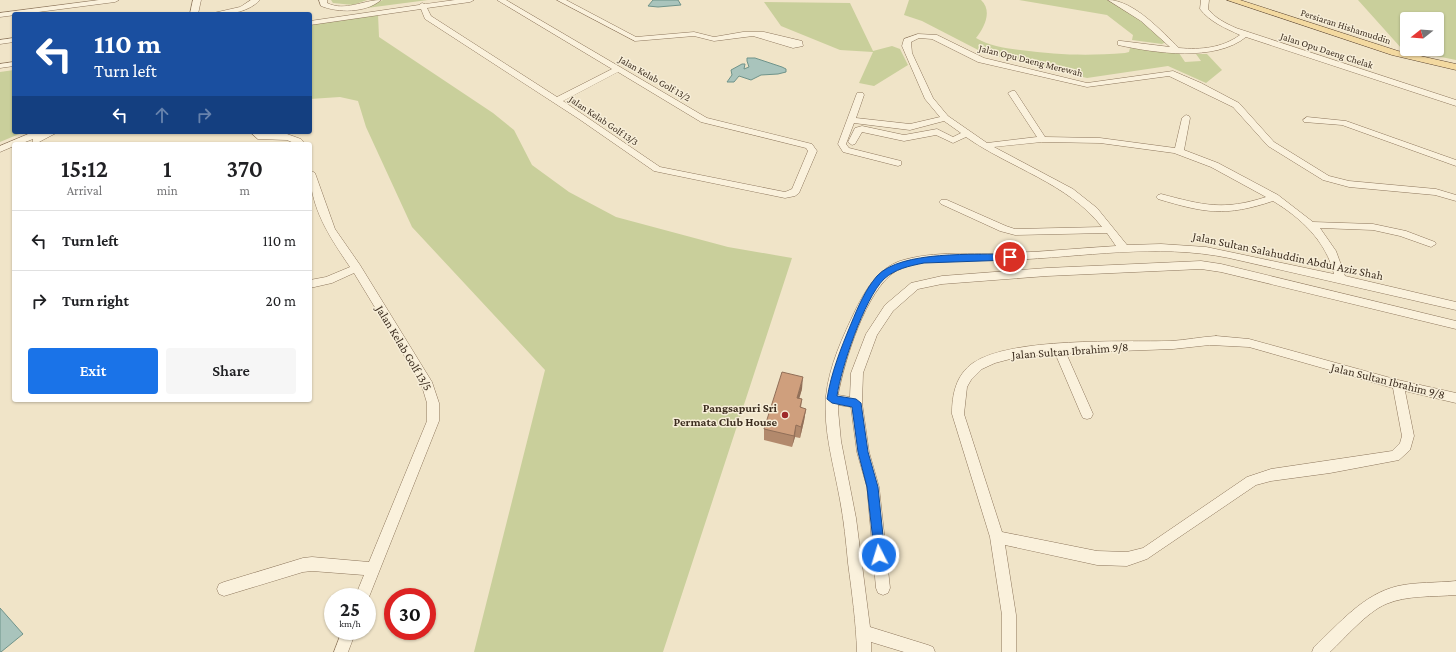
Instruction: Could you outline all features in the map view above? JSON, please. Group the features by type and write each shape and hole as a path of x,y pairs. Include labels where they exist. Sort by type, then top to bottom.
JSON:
{"main road":[{"name":"Persiaran Hishamuddin","path":"1231,0 1395,53 1456,67"},
{"name":"Persiaran Hishamuddin","path":"1245,0 1393,48 1456,62"}],"street":[{"path":"54,8 58,0"},
{"path":"18,12 115,0"},
{"path":"194,12 197,0"},
{"path":"225,12 242,9 256,0"},
{"path":"323,0 324,4 328,7 340,9 359,7 377,0"},
{"path":"312,20 424,8 455,0"},
{"path":"312,23 424,8 470,0"},
{"name":"Jalan Kelab Golf 13/2","path":"501,0 704,120 809,146 812,151 796,191 792,194"},
{"path":"562,0 574,3 639,39 694,34 714,39 754,34 764,34 778,36 799,43 799,46 793,46 754,34"},
{"path":"1112,0 1144,19 1177,50"},
{"name":"Jalan Opu Daeng Chelak","path":"1206,1 1204,9 1206,13 1215,20 1244,34 1456,103"},
{"name":"Jalan Kelab Golf 13/3","path":"424,8 428,17 662,171 785,195 792,194"},
{"path":"0,14 12,13"},
{"path":"1122,43 1177,50 1217,50 1232,45 1244,34"},
{"name":"Jalan Opu Daeng Merewah","path":"1125,250 1094,210 1070,191 985,146 965,134 945,118 929,99 908,53 906,46 907,41 911,38 926,36 934,37 981,60 1087,85 1170,73 1198,85 1236,106 1271,144 1326,178 1345,183 1436,192 1456,198"},
{"path":"0,42 12,40"},
{"path":"0,62 12,61"},
{"path":"0,66 12,64"},
{"path":"556,101 618,69"},
{"path":"1012,93 1042,139"},
{"path":"860,95 842,144 846,150 898,163"},
{"path":"851,120 910,127 945,118"},
{"path":"1179,152 1186,118"},
{"path":"1307,120 1343,124 1456,163"},
{"path":"852,142 858,130 862,129 906,138 937,132 953,140 965,134"},
{"path":"17,142 36,134"},
{"path":"30,142 49,134"},
{"path":"256,134 258,136 266,137 292,138 300,142"},
{"path":"906,138 912,148"},
{"path":"985,146 1042,139 1108,140 1179,152 1218,167 1275,197 1312,225 1329,246 1338,270"},
{"path":"0,149 12,144"},
{"path":"0,154 12,150"},
{"name":"Jalan Kelab Golf 13/5","path":"312,181 330,230 356,268 394,333 426,382 433,403 433,421 365,588"},
{"path":"1161,197 1192,206 1218,210 1230,210 1275,197"},
{"path":"944,202 1003,229 1015,232 1108,230"},
{"path":"1312,225 1358,225 1380,228 1403,233 1431,244"},
{"name":"Jalan Sultan Salahuddin Abdul Aziz Shah","path":"864,652 864,632 849,511 832,417 832,399 835,381 868,294 881,277 894,268 924,260 1038,256 1171,248 1211,251 1338,270 1379,287 1456,306"},
{"path":"1038,256 1047,272"},
{"path":"883,588 872,487 863,452 856,403 857,373 872,334 889,308 915,286 942,280 1047,272 1201,265 1221,268 1456,325"},
{"path":"312,284 328,280 356,268"},
{"path":"1379,287 1382,306"},
{"name":"Jalan Sultan Ibrahim 9/8","path":"1009,652 1009,615 997,537 963,435 958,414 958,393 964,380 978,365 1007,354 1059,349 1169,345 1216,340 1249,344 1398,385 1456,398"},
{"path":"1059,349 1087,414"},
{"path":"997,537 1097,558 1127,559 1146,554 1252,481 1271,474 1330,467 1395,456 1406,446 1408,436 1398,385"},
{"path":"832,399 856,403"},
{"path":"224,590 302,565 312,564 372,569"},
{"path":"1319,652 1363,611 1380,599 1398,593 1456,588"},
{"path":"864,632 928,652"},
{"path":"341,652 346,640"}],"green space":[{"path":"331,0 367,0 353,5 333,3"},
{"path":"383,0 428,0 359,9"},
{"path":"909,0 981,0 985,4 987,14 982,29 976,38 997,46 1047,53 1085,55 1125,53 1129,52 1130,48 1179,53 1185,62 1201,61 1196,54 1207,54 1222,70 1206,83 1168,66 1087,78 984,53 922,21 904,15"},
{"path":"1019,0 1109,0 1129,10 1166,42 1162,44 1132,40 1133,35 1107,15"},
{"path":"1358,0 1456,0 1456,60 1436,56 1444,56 1444,12 1400,12 1400,47"},
{"path":"764,2 850,3 873,51 892,46 900,49 908,65 874,86 859,83 873,52 840,50 781,26"},
{"path":"378,14 379,37 493,113 514,130 532,165 569,192 616,217 728,247 792,258 663,652 474,652 545,370 412,227 366,127 358,101 340,97 312,99 312,25"},
{"path":"12,70 12,134 19,134 0,142 0,72"}],"water":[{"path":"653,0 678,0 681,5 658,7 648,6"},
{"path":"747,58 755,58 782,67 786,69 786,72 761,75 751,80 739,76 734,82 727,82 732,75 731,70 742,64 745,64 744,69 749,67"},
{"path":"0,608 23,634 1,652 0,652"}],"building":[{"name":"Pangsapuri Sri Permata Club House","path":"782,372 803,377 797,398 802,399 800,407 806,409 801,427 796,425 794,436 764,429"}],"place":[{"name":"Pangsapuri Sri Permata Club House","path":"785,415"}],"route":[{"path":"879,555 872,487 863,452 856,403 832,399 835,381 868,294 881,277 894,268 909,263 924,260 1010,257"}]}
